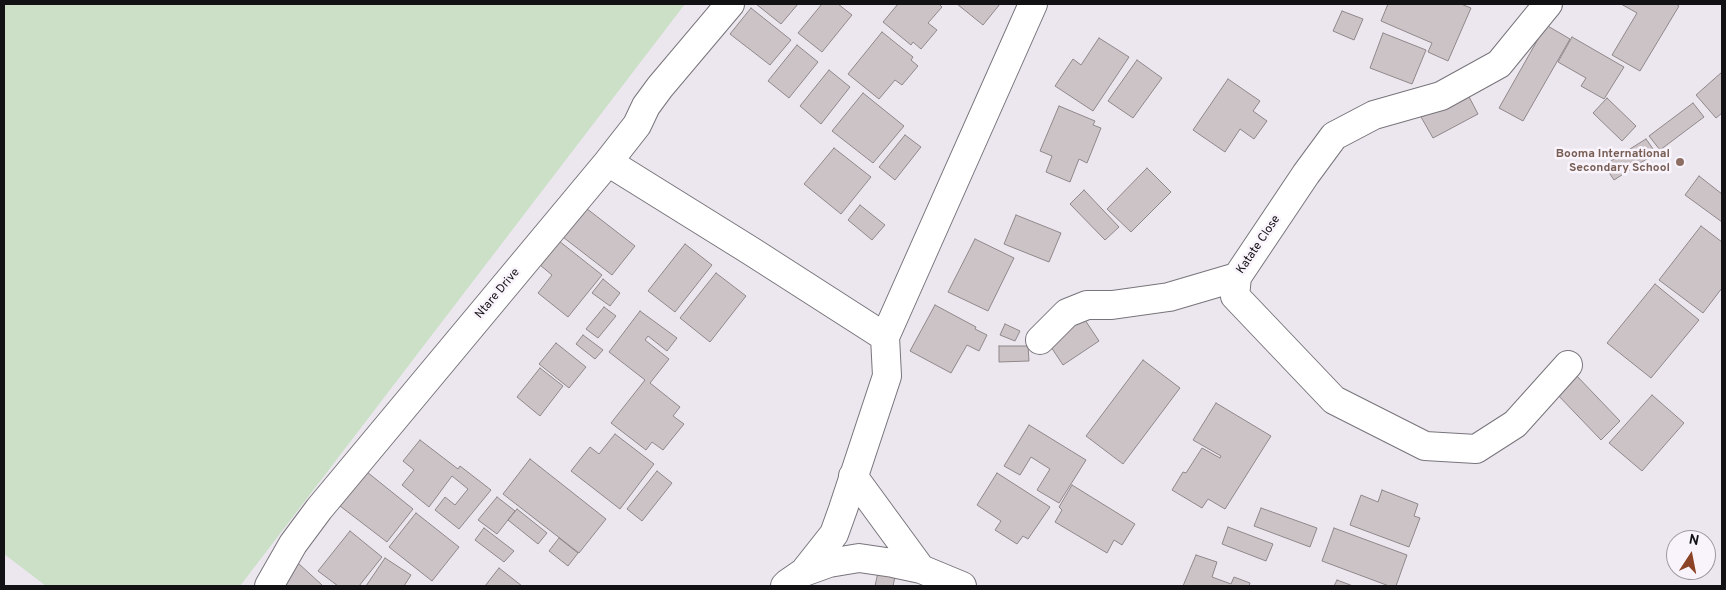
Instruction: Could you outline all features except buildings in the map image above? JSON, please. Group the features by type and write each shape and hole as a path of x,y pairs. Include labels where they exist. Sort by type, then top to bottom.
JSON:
{"street":[{"name":"Ntare Drive","path":"269,586 293,544 320,509 608,162 637,125 646,106 660,86 730,4"},
{"path":"794,579 834,534 887,376 885,337 1033,4"},
{"name":"Katate Close","path":"1548,4 1499,64 1441,96 1374,115 1334,136 1306,174 1237,277 1235,296 1334,400 1425,446 1476,449 1515,424 1568,365"},
{"path":"608,162 885,337"},
{"path":"1040,340 1067,312 1088,305 1112,305 1169,297 1237,277"},
{"path":"853,476 921,569"},
{"path":"794,579 829,563 858,558 921,569 962,586"}],"green space":[{"path":"4,4 685,4 240,586 46,586 4,554"}],"place":[{"name":"Booma International Secondary School","path":"1680,162"}]}
